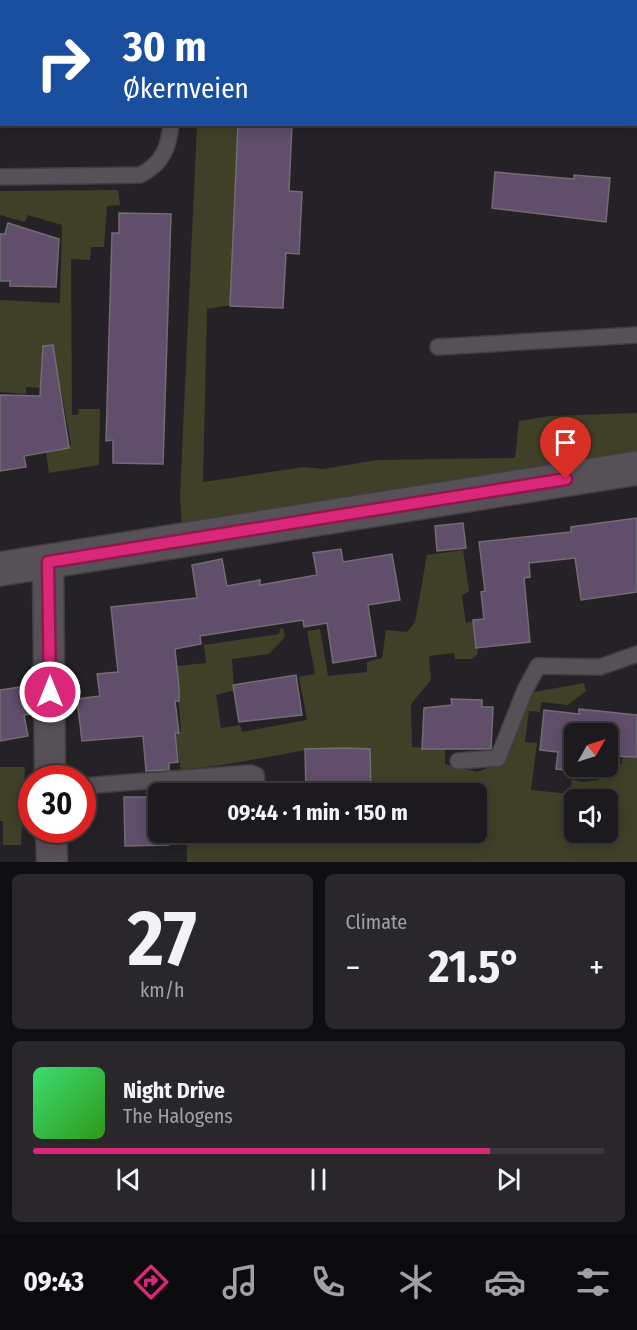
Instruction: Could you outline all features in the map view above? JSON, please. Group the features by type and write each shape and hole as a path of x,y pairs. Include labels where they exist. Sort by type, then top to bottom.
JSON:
{"street":[{"path":"0,569 637,468"},
{"path":"48,562 50,765"},
{"path":"51,843 52,862"}],"lane":[{"path":"0,177 140,175 150,170 166,152 171,126"},
{"path":"438,347 637,335"},
{"path":"458,761 498,758 525,690 538,666 600,667 637,654"},
{"path":"96,785 251,772 256,775 257,783"}],"green space":[{"path":"197,126 240,126 231,305 207,309 203,482 304,467 323,469 376,460 515,458 519,421 550,416 637,413 637,452 182,526 180,496"},
{"path":"118,190 120,205 107,206 104,247 91,247 90,260 71,259 72,415 78,415 79,409 100,409 99,465 49,473 45,445 59,447 71,445 61,389 26,387 26,394 0,392 0,300 60,303 62,225 28,215 25,222 0,215 0,191"},
{"path":"463,550 469,591 462,596 466,623 474,621 478,654 472,659 455,659 454,653 429,656 431,680 411,704 412,747 445,749 445,764 477,772 500,763 513,746 525,698 534,692 584,683 586,691 568,705 541,702 540,712 529,711 525,742 537,743 531,790 564,793 564,843 618,843 618,789 571,789 572,779 582,782 598,780 598,777 618,777 618,764 622,764 623,756 637,757 637,862 187,862 187,844 195,843 487,843 487,783 363,783 306,750 181,770 175,733 181,732 176,666 206,663 204,645 279,634 280,629 283,628 285,637 269,654 232,659 234,690 216,695 221,728 240,725 242,732 307,720 299,677 315,674 307,631 320,629 328,676 367,672 367,662 382,658 386,630 407,632 415,622 427,555"},
{"path":"0,767 18,767 18,843 21,845 3,845 3,821 0,821"},
{"path":"237,780 237,783 222,783"}],"building":[{"path":"238,126 292,126 289,191 302,192 299,254 286,253 283,308 230,306"},
{"path":"495,172 574,179 574,175 610,178 606,222 492,208"},
{"path":"119,213 171,214 163,464 113,463 113,440 106,441 112,233 119,233"},
{"path":"8,223 59,239 56,287 10,286 10,281 0,281 0,234 5,234"},
{"path":"53,345 69,448 24,456 26,467 0,471 0,395 40,396 43,346"},
{"path":"637,518 637,592 581,600 575,558 529,563 530,577 524,578 530,642 476,648 473,620 484,619 481,592 485,591 479,542 571,532 571,527"},
{"path":"463,523 466,548 437,551 435,526"},
{"path":"341,549 343,562 392,554 400,600 368,605 376,656 333,663 327,623 304,627 303,620 200,636 201,644 175,649 179,688 179,701 175,701 179,733 175,733 178,762 169,763 169,770 146,771 143,736 82,741 77,699 100,696 97,674 118,672 111,607 197,598 192,565 222,559 227,586 260,580 260,585 317,575 313,553"},
{"path":"296,675 302,715 239,722 233,685"},
{"path":"26,686 31,714 24,715 28,736 0,741 0,690"},
{"path":"451,699 482,700 482,707 493,707 491,749 422,749 424,708 452,705"},
{"path":"579,709 637,715 637,757 618,756 618,723 564,723 564,770 556,769 558,752 540,750 544,710 579,714"},
{"path":"305,749 370,749 371,783 306,783"},
{"path":"124,797 148,797 148,843 169,843 169,845 125,846"}],"route":[{"path":"50,692 48,562 566,479"}]}
